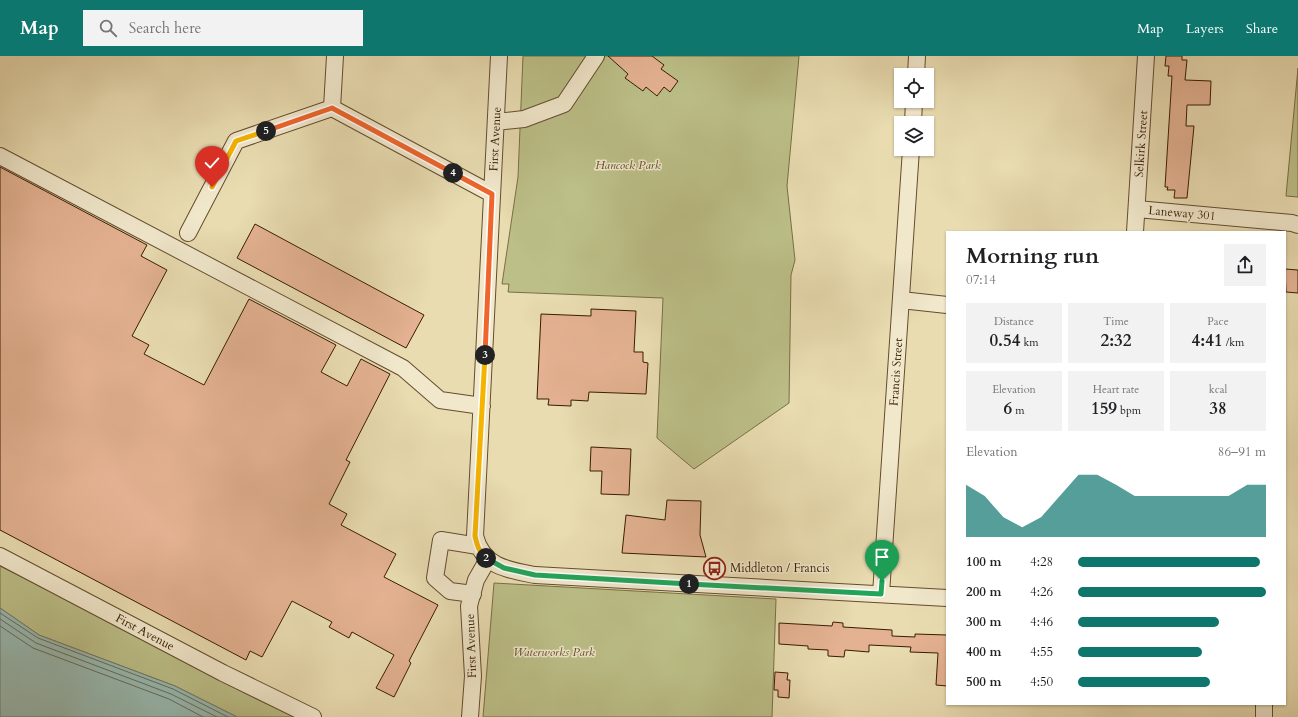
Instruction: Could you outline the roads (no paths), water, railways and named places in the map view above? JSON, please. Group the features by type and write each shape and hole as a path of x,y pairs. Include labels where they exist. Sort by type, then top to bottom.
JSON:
{"street":[{"path":"332,108 335,56"},
{"name":"First Avenue","path":"478,546 475,536 499,56"},
{"path":"496,122 524,119 564,104 596,56"},
{"path":"916,68 917,56"},
{"name":"Selkirk Street","path":"1135,231 1146,56"},
{"path":"188,233 236,141 332,108 492,194"},
{"path":"0,156 403,368 440,400 482,406"},
{"name":"Francis Street","path":"881,594 911,156"},
{"name":"Laneway 301","path":"1137,209 1292,223 1298,225"},
{"path":"901,300 946,305"},
{"path":"473,594 450,591 435,578 441,540 478,546 482,555 504,568 535,575 946,598"},
{"name":"First Avenue","path":"0,556 223,673 313,717"},
{"name":"First Avenue","path":"470,717 473,676 469,606 476,580 488,559"},
{"path":"1264,705 1264,717"}],"water":[{"path":"0,608 39,635 175,686 237,717 0,717"}],"place":[{"name":"Middleton / Francis","path":"715,568"}],"park label":[{"name":"Hancock Park","path":"628,165"},
{"name":"Waterworks Park","path":"554,652"}]}
